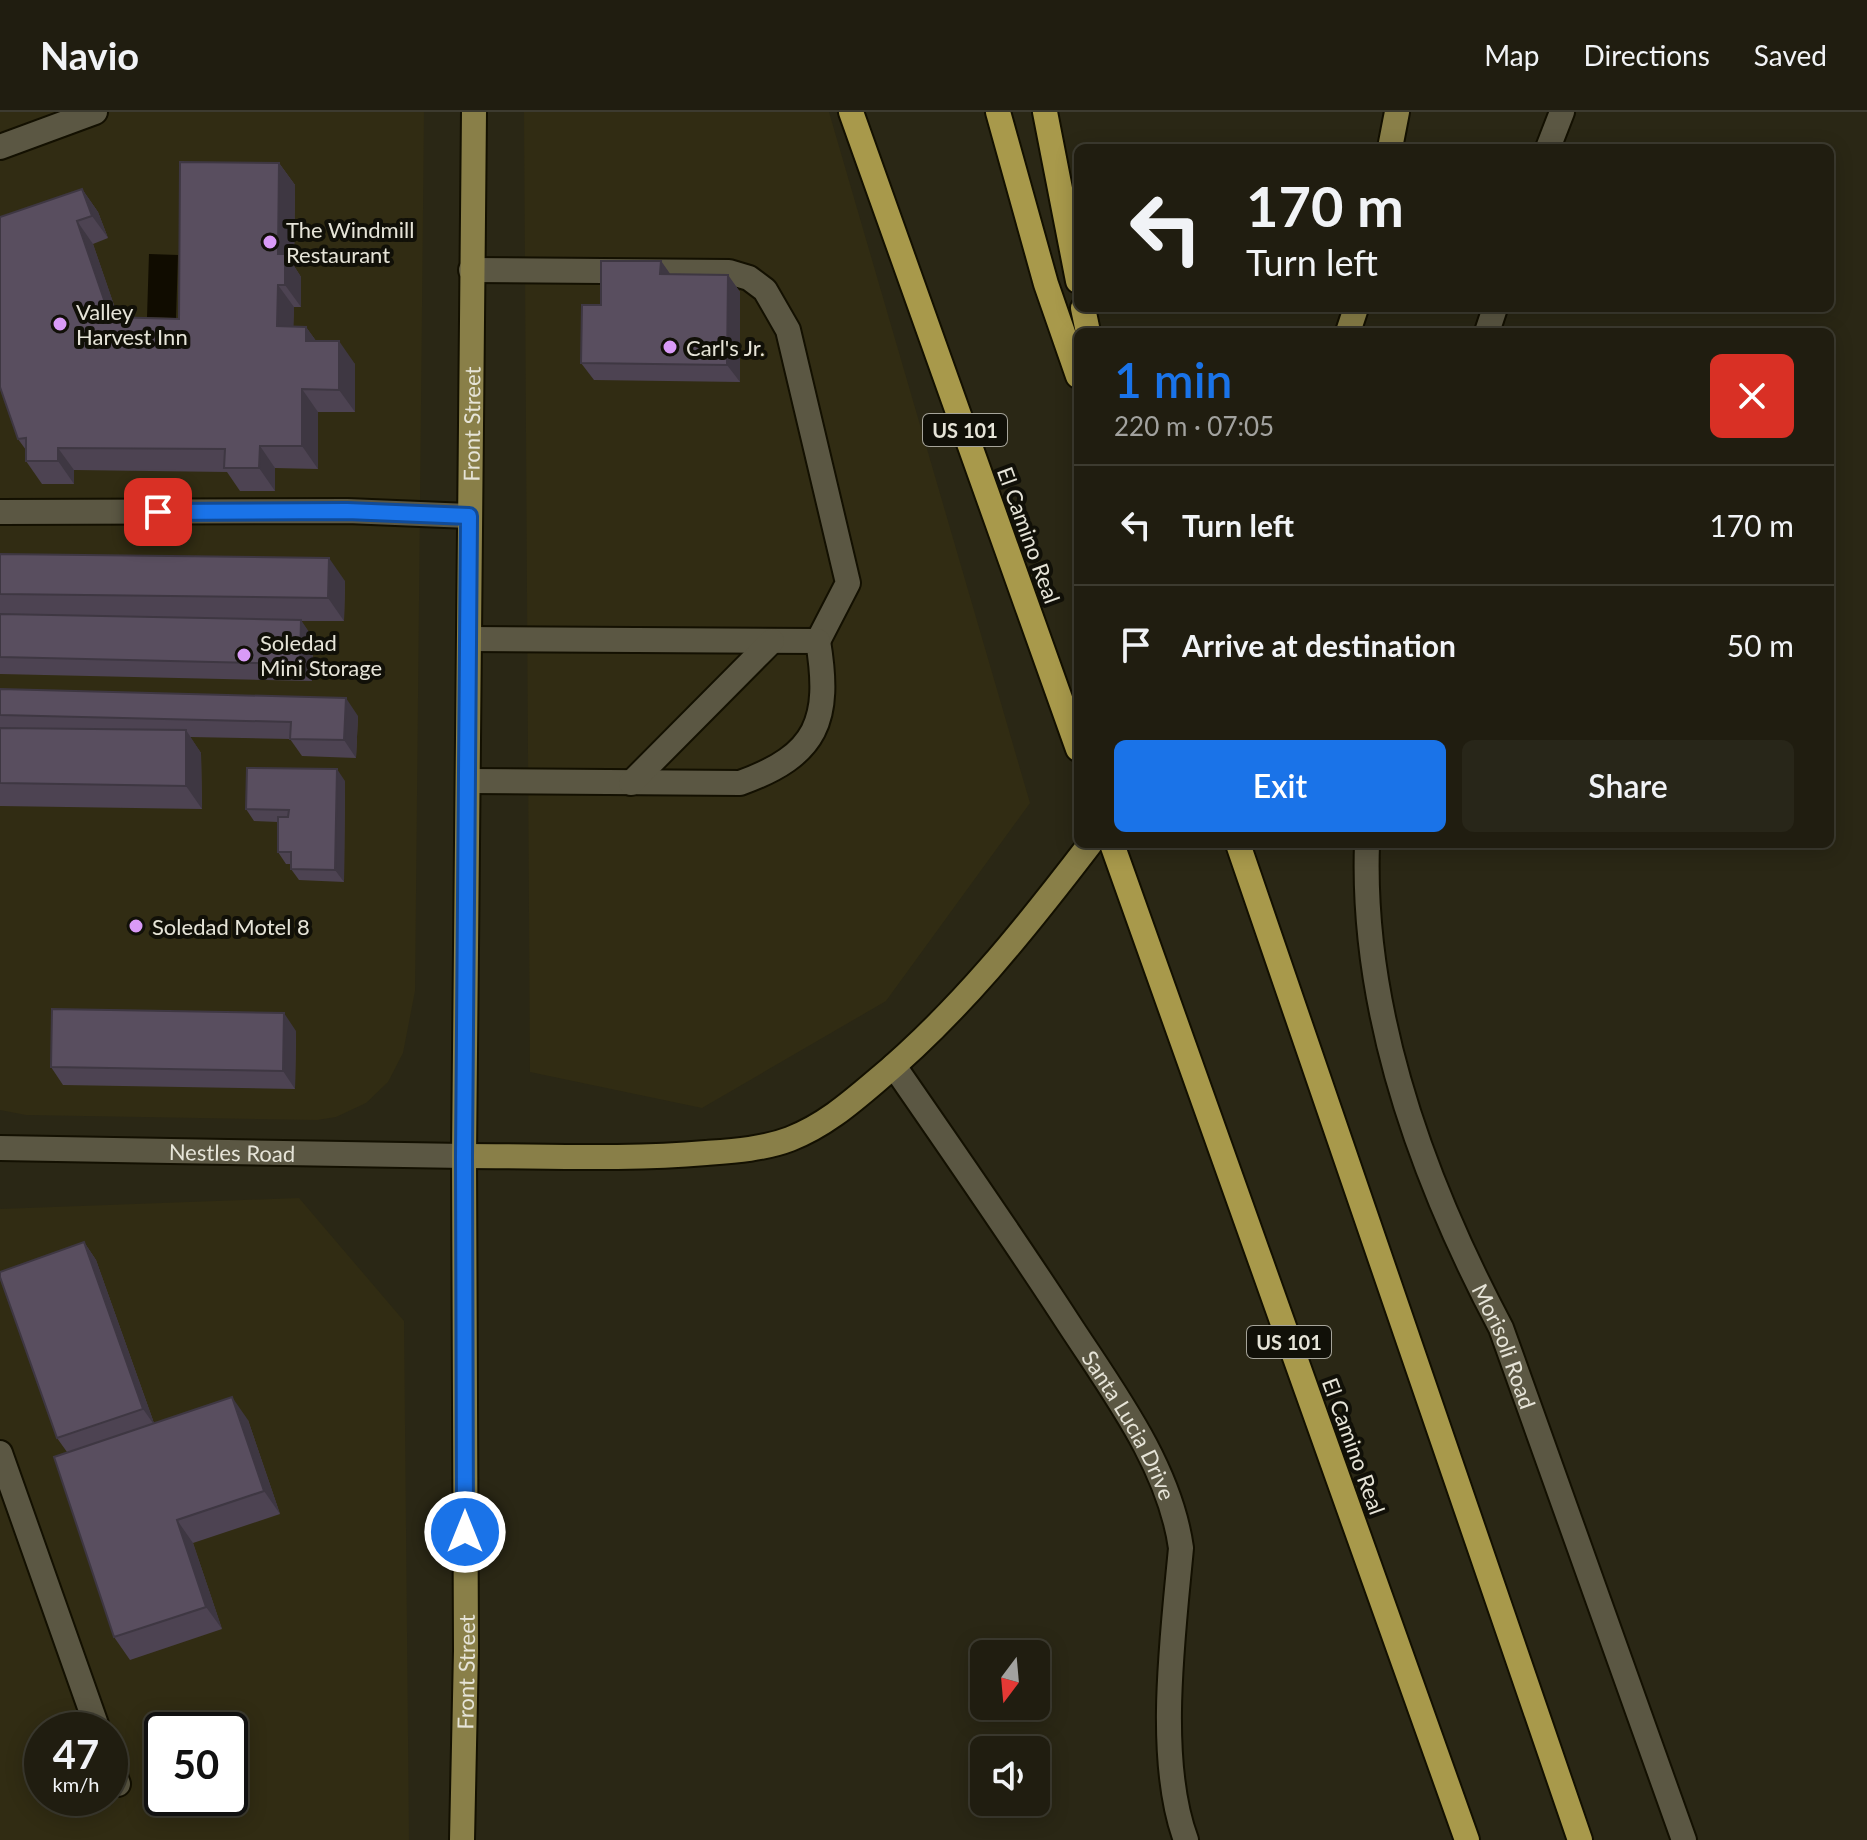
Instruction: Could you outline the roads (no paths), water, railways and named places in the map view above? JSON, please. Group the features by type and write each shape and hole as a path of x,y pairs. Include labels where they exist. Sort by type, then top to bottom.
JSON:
{"highway":[{"name":"El Camino Real","path":"851,112 1074,738"},
{"path":"998,112 1046,284 1074,364"},
{"path":"1045,112 1074,261"},
{"name":"El Camino Real","path":"1113,848 1467,1840"},
{"path":"1239,848 1580,1840"}],"main road":[{"name":"Front Street","path":"462,1840 466,1651 464,1156 474,112"},
{"path":"1391,144 1397,112"},
{"path":"464,1156 659,1157 741,1150 788,1140 831,1118 894,1066 964,999 1028,925 1087,848"}],"street":[{"path":"0,147 95,112"},
{"path":"1550,144 1562,112"},
{"path":"468,781 740,783 771,772 795,754 812,734 823,709 824,679 818,641 848,583 788,330 765,290 749,278 729,272 471,270"},
{"path":"0,512 347,511 469,516"},
{"path":"469,639 818,641"},
{"path":"631,783 772,641"},
{"name":"Morisoli Road","path":"1367,848 1375,959 1389,1042 1432,1185 1460,1251 1501,1328 1684,1840"},
{"name":"Santa Lucia Drive","path":"894,1066 1019,1246 1123,1407 1176,1513 1181,1548 1169,1767 1177,1816 1186,1840"},
{"name":"Nestles Road","path":"0,1148 464,1156"},
{"path":"0,1453 92,1712"}],"place":[{"name":"The Windmill Restaurant","path":"270,242"},
{"name":"Valley Harvest Inn","path":"60,324"},
{"name":"Carl's Jr.","path":"670,347"},
{"name":"Soledad Mini Storage","path":"244,655"},
{"name":"Soledad Motel 8","path":"136,926"}]}
